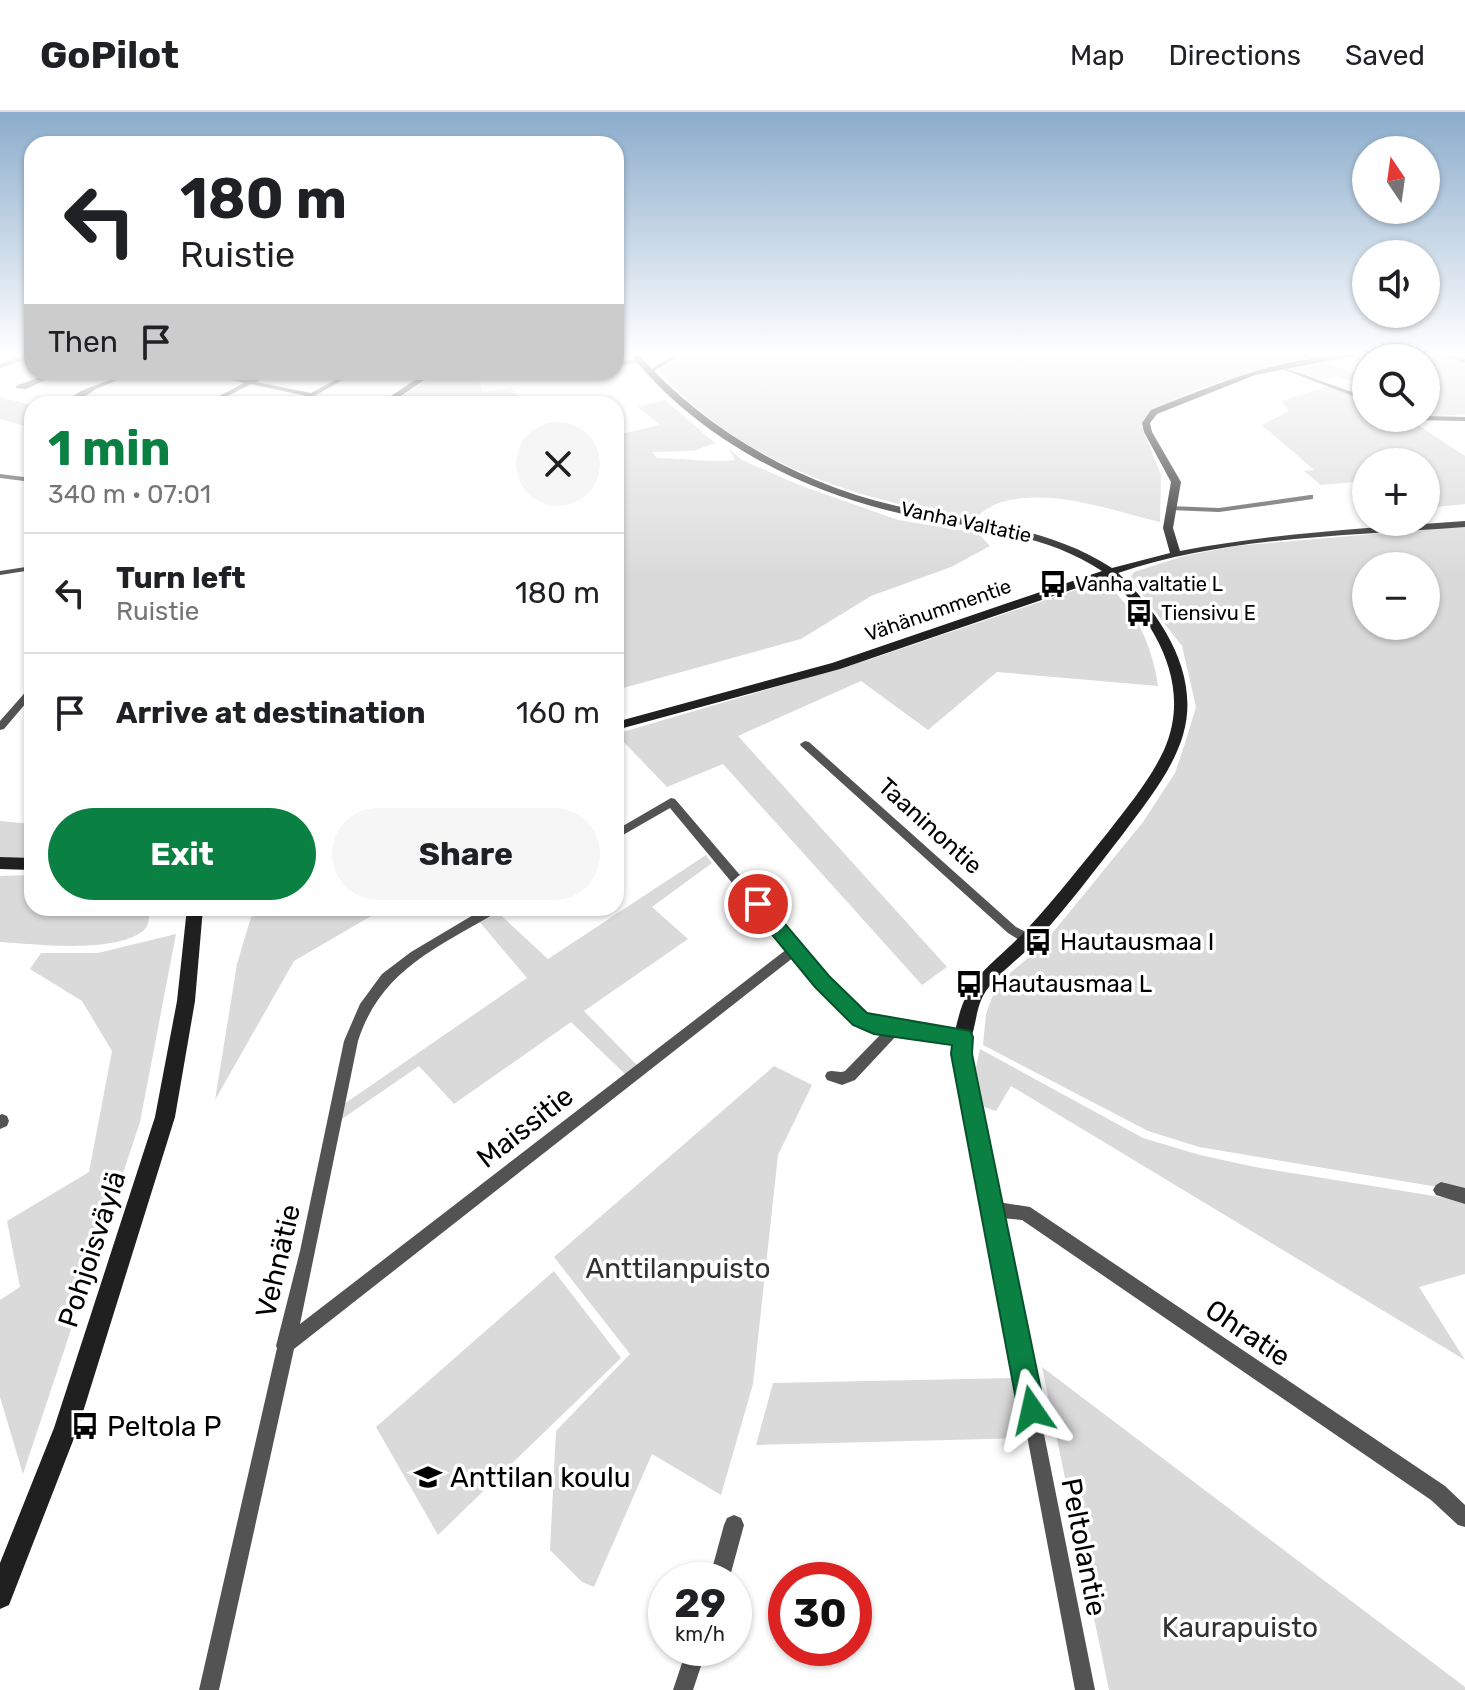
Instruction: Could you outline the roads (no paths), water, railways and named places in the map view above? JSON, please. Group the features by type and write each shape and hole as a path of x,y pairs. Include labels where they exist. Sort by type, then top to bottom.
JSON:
{"street":[{"name":"Vanha Valtatie","path":"721,429 785,470 852,496 913,513 1018,530 1054,542 1111,573 1141,603 1172,656 1179,677 1178,732 1160,771 1086,871 1028,939 984,978 967,1006 963,1037"},
{"path":"1147,429 1176,482 1167,524 1176,554"},
{"path":"0,476 24,479"},
{"path":"1170,508 1219,510 1310,497"},
{"name":"Vähänummentie","path":"624,724 836,666 1176,554 1231,544 1465,524"},
{"path":"0,573 24,569"},
{"path":"0,727 24,699"},
{"path":"0,712 13,712"},
{"name":"Taaninontie","path":"805,744 1012,930 1028,939"},
{"path":"624,830 671,802 860,1019 874,1025 963,1037"},
{"path":"0,863 24,864"},
{"name":"Pohjoisväylä","path":"0,1596 66,1428 165,1117 186,1001 194,916"},
{"name":"Vehnätie","path":"209,1690 308,1251 348,1054 361,1013 377,988 400,968 482,916"},
{"name":"Maissitie","path":"285,1346 796,949"},
{"path":"832,1076 842,1079 850,1076 895,1028"},
{"name":"Peltolantie","path":"963,1037 962,1054 1085,1690"},
{"path":"1441,1190 1465,1196"},
{"name":"Ohratie","path":"993,1209 1025,1212 1438,1493 1465,1518"},
{"path":"724,1562 734,1525"},
{"path":"683,1690 691,1666"}],"place":[{"name":"Vanha valtatie L","path":"1053,584"},
{"name":"Tiensivu E","path":"1139,613"},
{"name":"Hautausmaa I","path":"1038,942"},
{"name":"Hautausmaa L","path":"969,984"},
{"name":"Peltola P","path":"85,1426"},
{"name":"Anttilan koulu","path":"428,1477"}],"park label":[{"name":"Anttilanpuisto","path":"678,1268"},
{"name":"Kaurapuisto","path":"1240,1627"}]}
